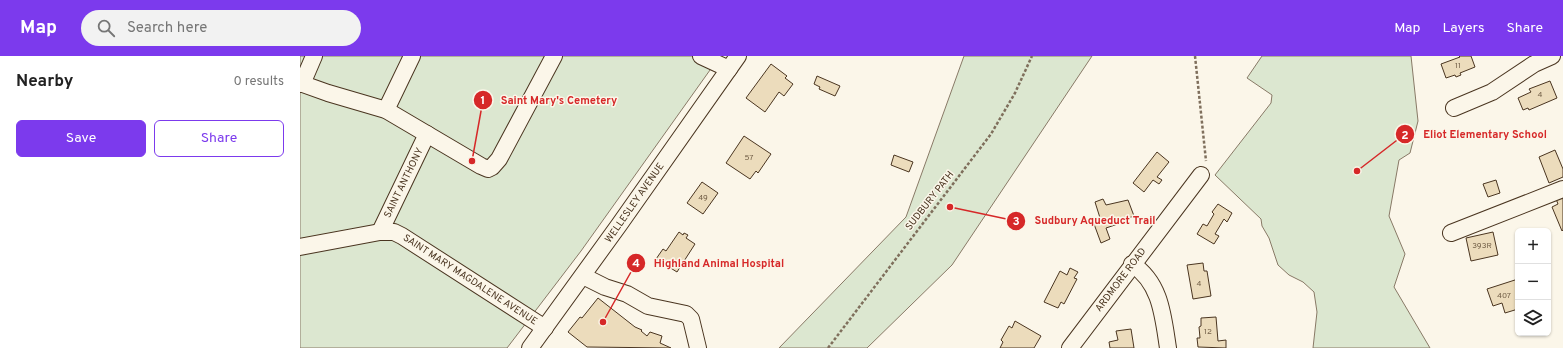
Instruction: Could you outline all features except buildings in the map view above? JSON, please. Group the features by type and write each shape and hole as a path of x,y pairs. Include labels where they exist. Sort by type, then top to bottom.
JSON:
{"street":[{"path":"314,56 301,83 386,110 488,169 492,167 499,159 554,56"},
{"path":"386,110 412,56"},
{"path":"701,56 734,62"},
{"path":"1454,108 1492,92 1534,64 1552,56"},
{"name":"WELLESLEY AVENUE","path":"530,348 583,276 734,62"},
{"name":"SAINT ANTHONY","path":"380,232 428,134"},
{"name":"ARDMORE ROAD","path":"1070,348 1201,174"},
{"path":"1451,233 1563,189"},
{"name":"SAINT MARY MAGDALENE AVENUE","path":"300,247 380,232 394,232 545,328"},
{"path":"1132,264 1147,276 1155,291 1164,317 1168,348"},
{"path":"583,276 608,288 627,294 648,306 686,314 691,319 698,348"}],"path":[{"name":"SUDBURY PATH","path":"828,348 991,134 1015,93 1032,56"},
{"path":"1195,56 1206,151 1205,165 1201,174"}],"green space":[{"path":"300,56 720,56 581,251 507,348 300,348"},
{"path":"964,56 1092,56 952,265 867,348 779,348 906,217"},
{"path":"1262,56 1411,56 1418,121 1410,153 1399,160 1389,216 1405,254 1394,287 1430,348 1313,348 1317,312 1314,292 1303,282 1289,275 1278,265 1269,238 1262,226 1261,219 1215,175 1271,103 1272,95 1247,78"}],"place":[{"name":"Saint Mary's Cemetery","path":"472,161"},
{"name":"Eliot Elementary School","path":"1357,171"},
{"name":"Sudbury Aqueduct Trail","path":"950,207"},
{"name":"Highland Animal Hospital","path":"603,322"}]}
